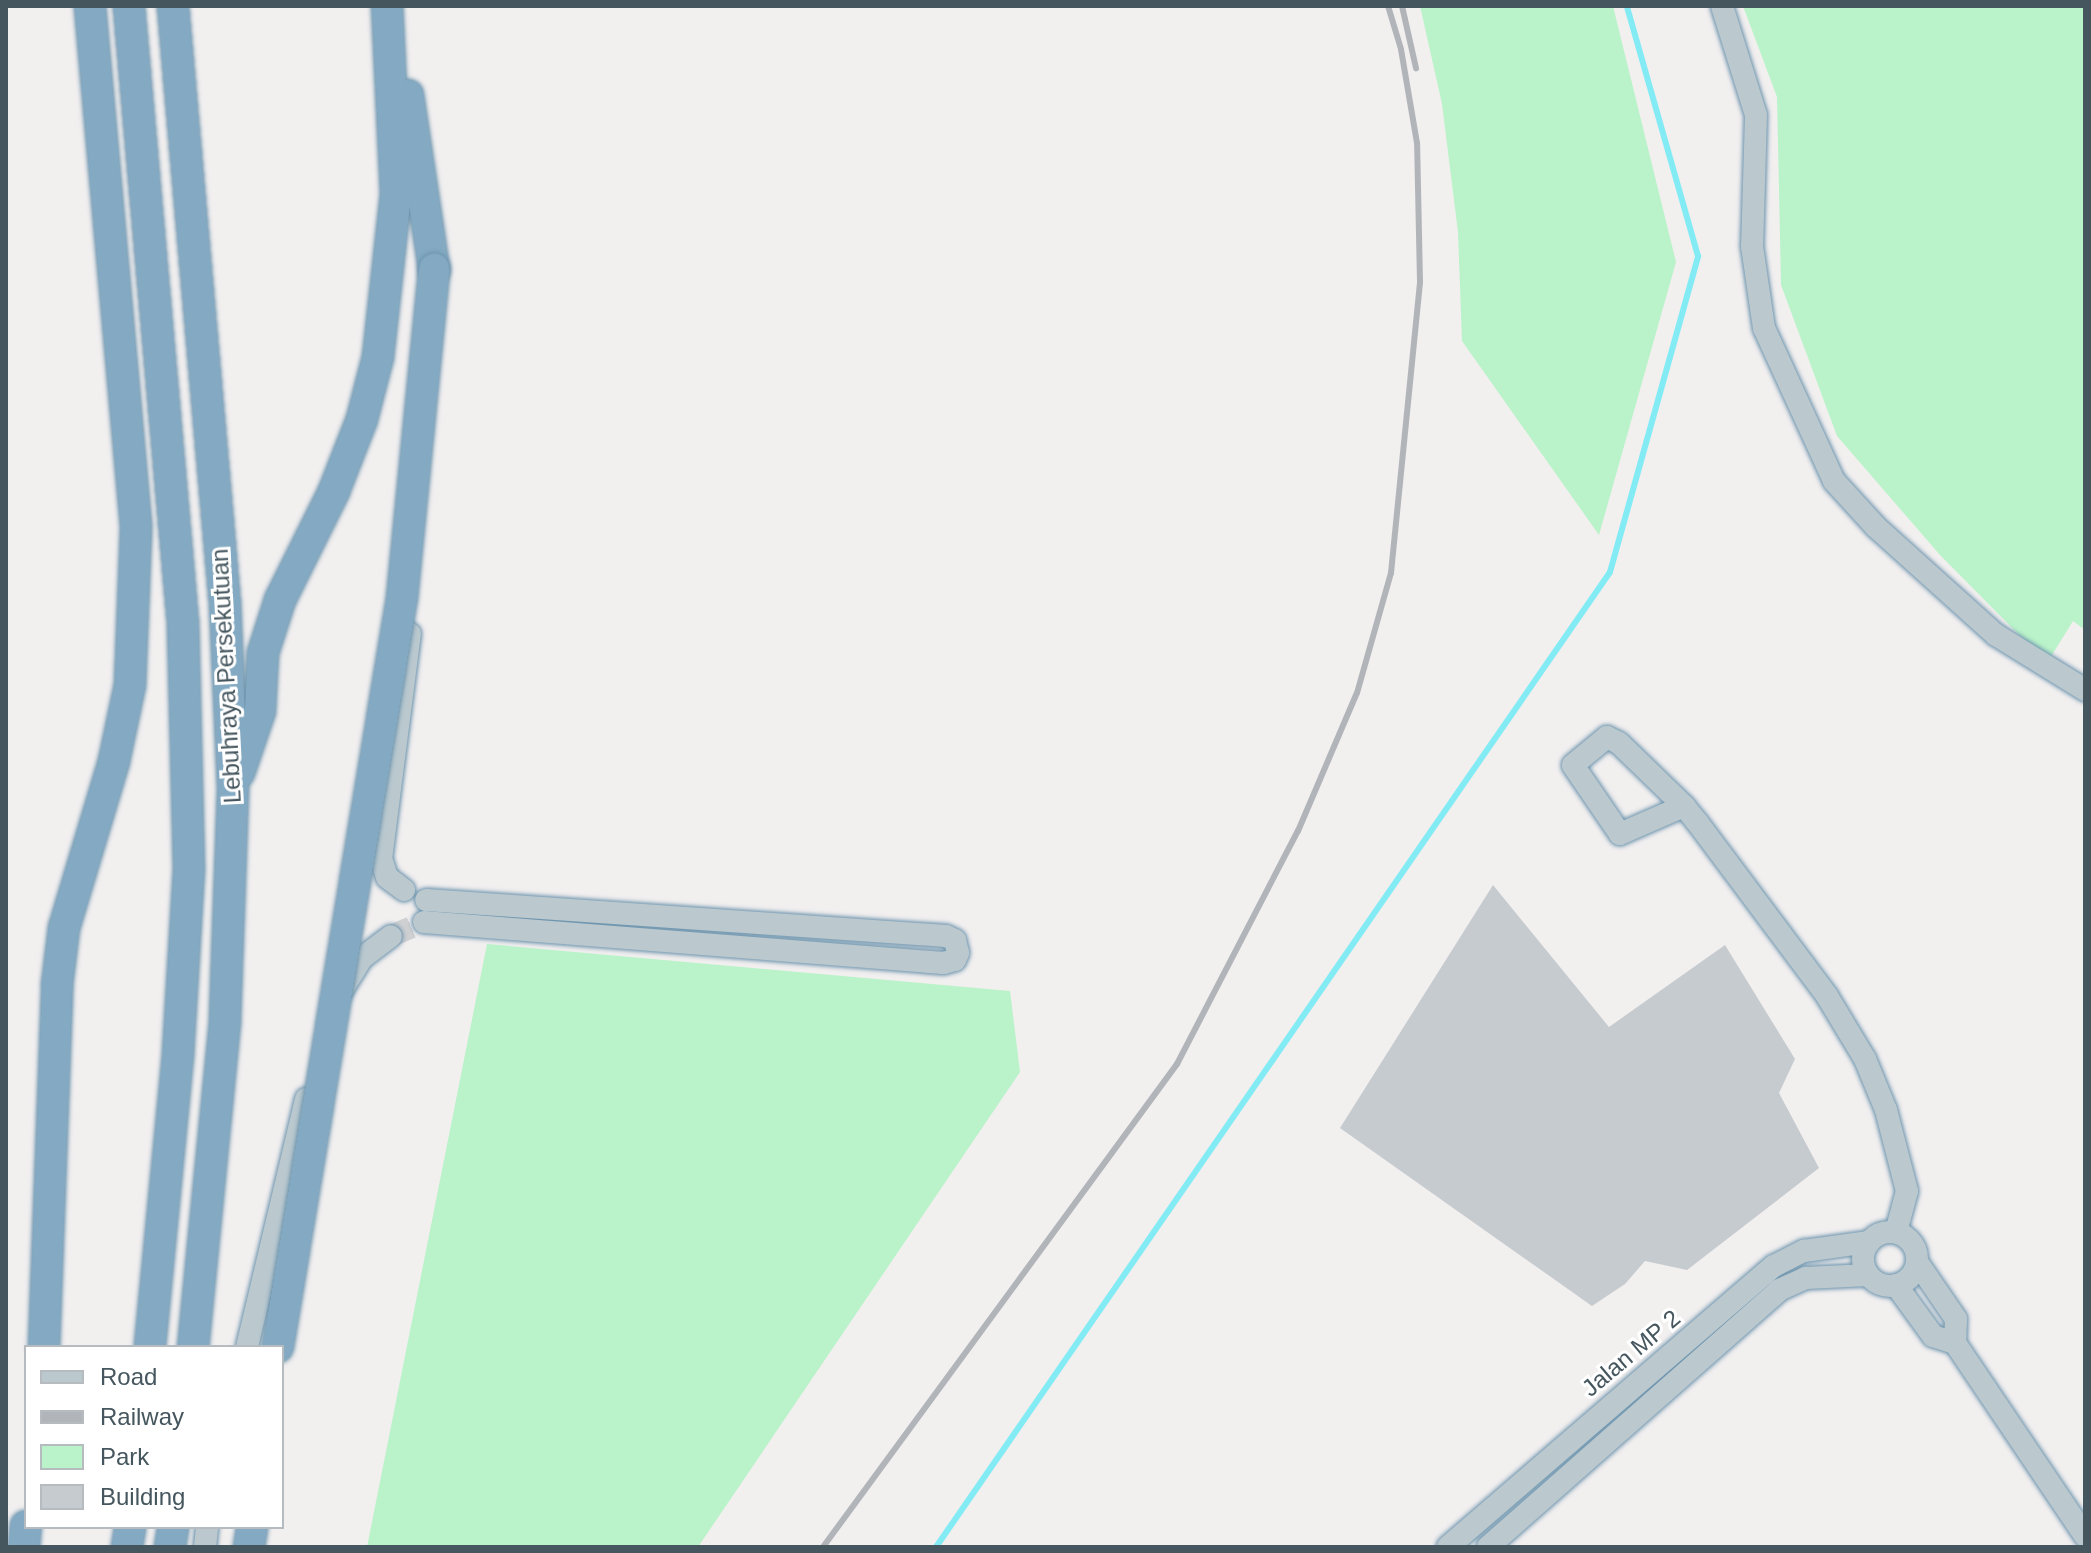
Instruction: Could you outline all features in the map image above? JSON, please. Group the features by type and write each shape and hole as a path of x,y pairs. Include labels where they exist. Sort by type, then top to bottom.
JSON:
{"highway":[{"path":"45,1333 57,985 64,928 114,761 130,685 136,526 90,6"},
{"name":"Lebuhraya Persekutuan","path":"129,6 183,623 189,869 178,1055 150,1345"},
{"name":"Lebuhraya Persekutuan","path":"173,6 225,604 233,790 225,1022 193,1345"},
{"path":"233,790 260,711 263,653 280,600 334,491 362,419 378,357 396,194 387,6"},
{"path":"278,1345 402,598 434,269 395,6"}],"street":[{"path":"1722,6 1756,115 1752,246 1764,328 1834,481 1876,527 1996,635 2048,672 2085,689"},
{"path":"404,890 387,877 381,859 440,360 441,222 423,196"},
{"path":"1684,806 1620,834 1573,765 1607,737 1614,739 1684,806 1827,996 1865,1059 1886,1110 1907,1191 1896,1232"},
{"path":"425,911 946,936 955,940 958,953 955,960 943,963 425,911"},
{"path":"247,1345 313,1071 343,987 362,958 391,936"},
{"path":"1917,1262 1910,1277 1896,1285 1881,1284 1868,1275 1864,1265 1869,1242 1886,1232 1896,1232 1913,1244 1917,1262 1956,1319 1955,1343 2085,1536"},
{"name":"Jalan MP 2","path":"1448,1547 1631,1385 1774,1266 1804,1251 1869,1242"},
{"name":"Jalan MP 2","path":"1488,1547 1779,1290 1806,1278 1868,1275"},
{"path":"1896,1285 1933,1336 1955,1343"}],"green space":[{"path":"1420,6 1613,6 1676,262 1599,535 1462,341 1458,232 1442,104"},
{"path":"1743,6 2085,6 2085,630 2073,621 2047,663 1940,555 1837,436 1781,285 1777,97"},
{"path":"487,944 1010,991 1020,1072 698,1547 367,1547"}],"building":[{"path":"1493,885 1609,1027 1725,945 1795,1059 1779,1093 1819,1168 1687,1270 1645,1261 1625,1284 1592,1306 1340,1128"}],"waterway":[{"path":"936,1547 1610,572 1698,256 1627,6"}],"tunnel":[{"path":"391,936 424,922"}],"railway":[{"path":"823,1547 1177,1064 1298,831 1357,693 1391,573 1420,282 1417,143 1401,49 1388,6"},
{"path":"1402,6 1416,68"}]}
